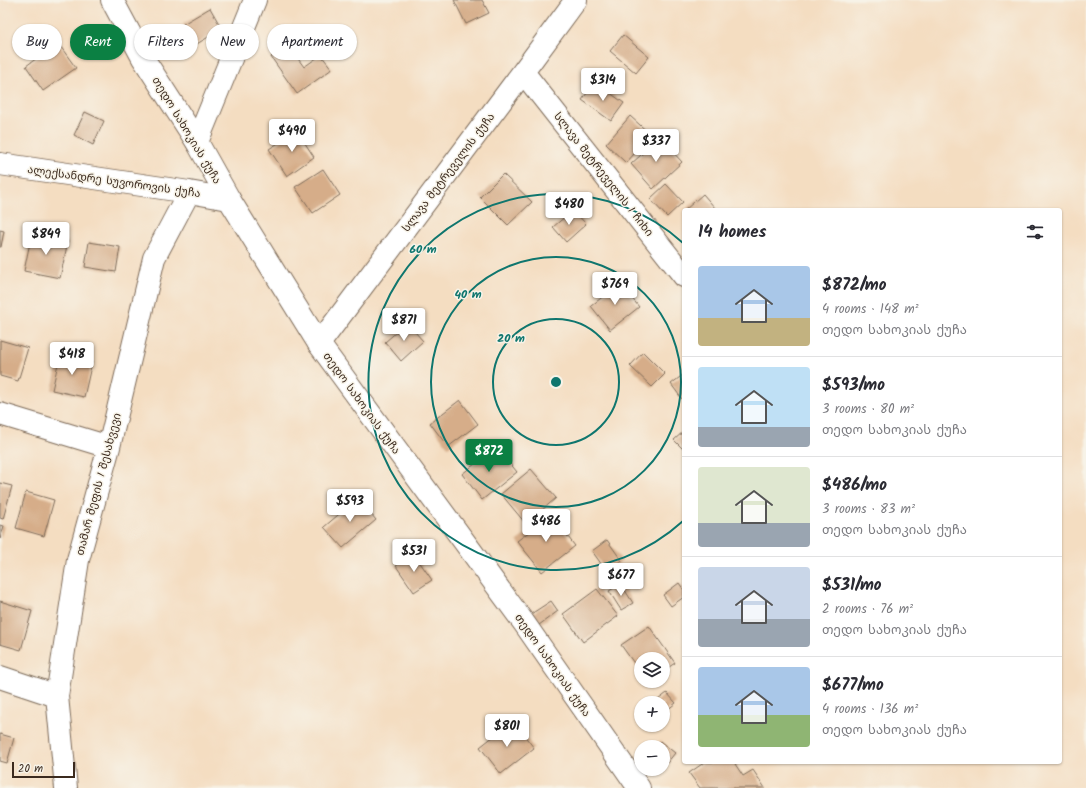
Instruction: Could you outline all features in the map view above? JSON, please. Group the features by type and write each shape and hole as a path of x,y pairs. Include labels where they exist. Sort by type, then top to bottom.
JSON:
{"street":[{"name":"თედო სახოკიას ქუჩა","path":"112,0 143,58 197,142 229,199 319,344 524,623 639,788"},
{"path":"197,142 255,0"},
{"name":"სლავა მეტრეველის ქუჩა","path":"319,344 576,0"},
{"name":"სლავა მეტრეველის I ჩიხი","path":"523,72 682,273"},
{"name":"ალექსანდრე სუვოროვის ქუჩა","path":"0,164 229,199"},
{"name":"თამარ მეფის I შესახვევი","path":"66,788 57,696 78,560 109,447 154,258 189,192"},
{"path":"0,414 109,447"},
{"path":"0,677 57,696"}],"building":[{"path":"454,0 482,0 489,13 466,24"},
{"path":"210,8 219,24 206,24 206,38 198,43 198,24 183,24"},
{"path":"623,35 649,57 636,73 610,51"},
{"path":"62,49 76,68 43,91 26,66 34,60 62,60"},
{"path":"273,60 299,60 304,67 314,60 325,60 332,69 297,94"},
{"path":"595,82 624,103 611,121 582,100"},
{"path":"85,112 104,121 93,145 74,135"},
{"path":"630,116 651,135 626,163 606,144"},
{"path":"297,131 314,157 287,176 269,149"},
{"path":"660,138 682,162 653,189 631,164"},
{"path":"323,169 340,195 313,213 295,187"},
{"path":"503,174 532,202 508,225 480,197"},
{"path":"666,184 683,202 667,217 650,199"},
{"path":"703,194 715,208 687,208"},
{"path":"573,210 586,224 566,242 553,227"},
{"path":"0,230 4,231 1,247 0,247"},
{"path":"32,233 68,241 60,278 24,271"},
{"path":"89,242 120,247 116,272 85,267"},
{"path":"620,283 639,307 610,330 591,306"},
{"path":"407,323 423,341 401,361 385,342"},
{"path":"0,340 28,348 18,381 0,376"},
{"path":"643,352 665,374 652,387 630,366"},
{"path":"60,355 92,362 84,397 52,390"},
{"path":"682,376 682,399 671,384"},
{"path":"460,400 478,424 448,447 430,423"},
{"path":"682,433 682,448 674,440"},
{"path":"497,447 517,472 482,500 462,474"},
{"path":"531,469 556,498 526,524 501,494"},
{"path":"0,483 12,486 3,519 0,518"},
{"path":"26,492 54,500 44,536 16,528"},
{"path":"358,498 376,520 343,548 324,527"},
{"path":"551,515 575,546 542,572 517,541"},
{"path":"0,525 4,526 0,539"},
{"path":"607,540 622,561 607,572 592,551"},
{"path":"414,554 432,580 414,592 396,566"},
{"path":"679,583 682,587 682,598 671,606 663,595"},
{"path":"621,584 633,603 621,610 609,591"},
{"path":"597,589 618,616 583,642 563,614"},
{"path":"0,601 32,611 21,650 0,644"},
{"path":"551,601 558,611 539,625 531,614"},
{"path":"649,626 667,652 634,652 634,663 621,645"},
{"path":"670,656 675,663 670,666"},
{"path":"670,696 676,703 670,708"},
{"path":"513,721 534,748 501,774 480,747"},
{"path":"0,734 14,738 7,763 0,761"},
{"path":"670,749 675,753 670,759"},
{"path":"702,764 735,764 743,776 753,770 765,788 700,788 689,773"}]}
